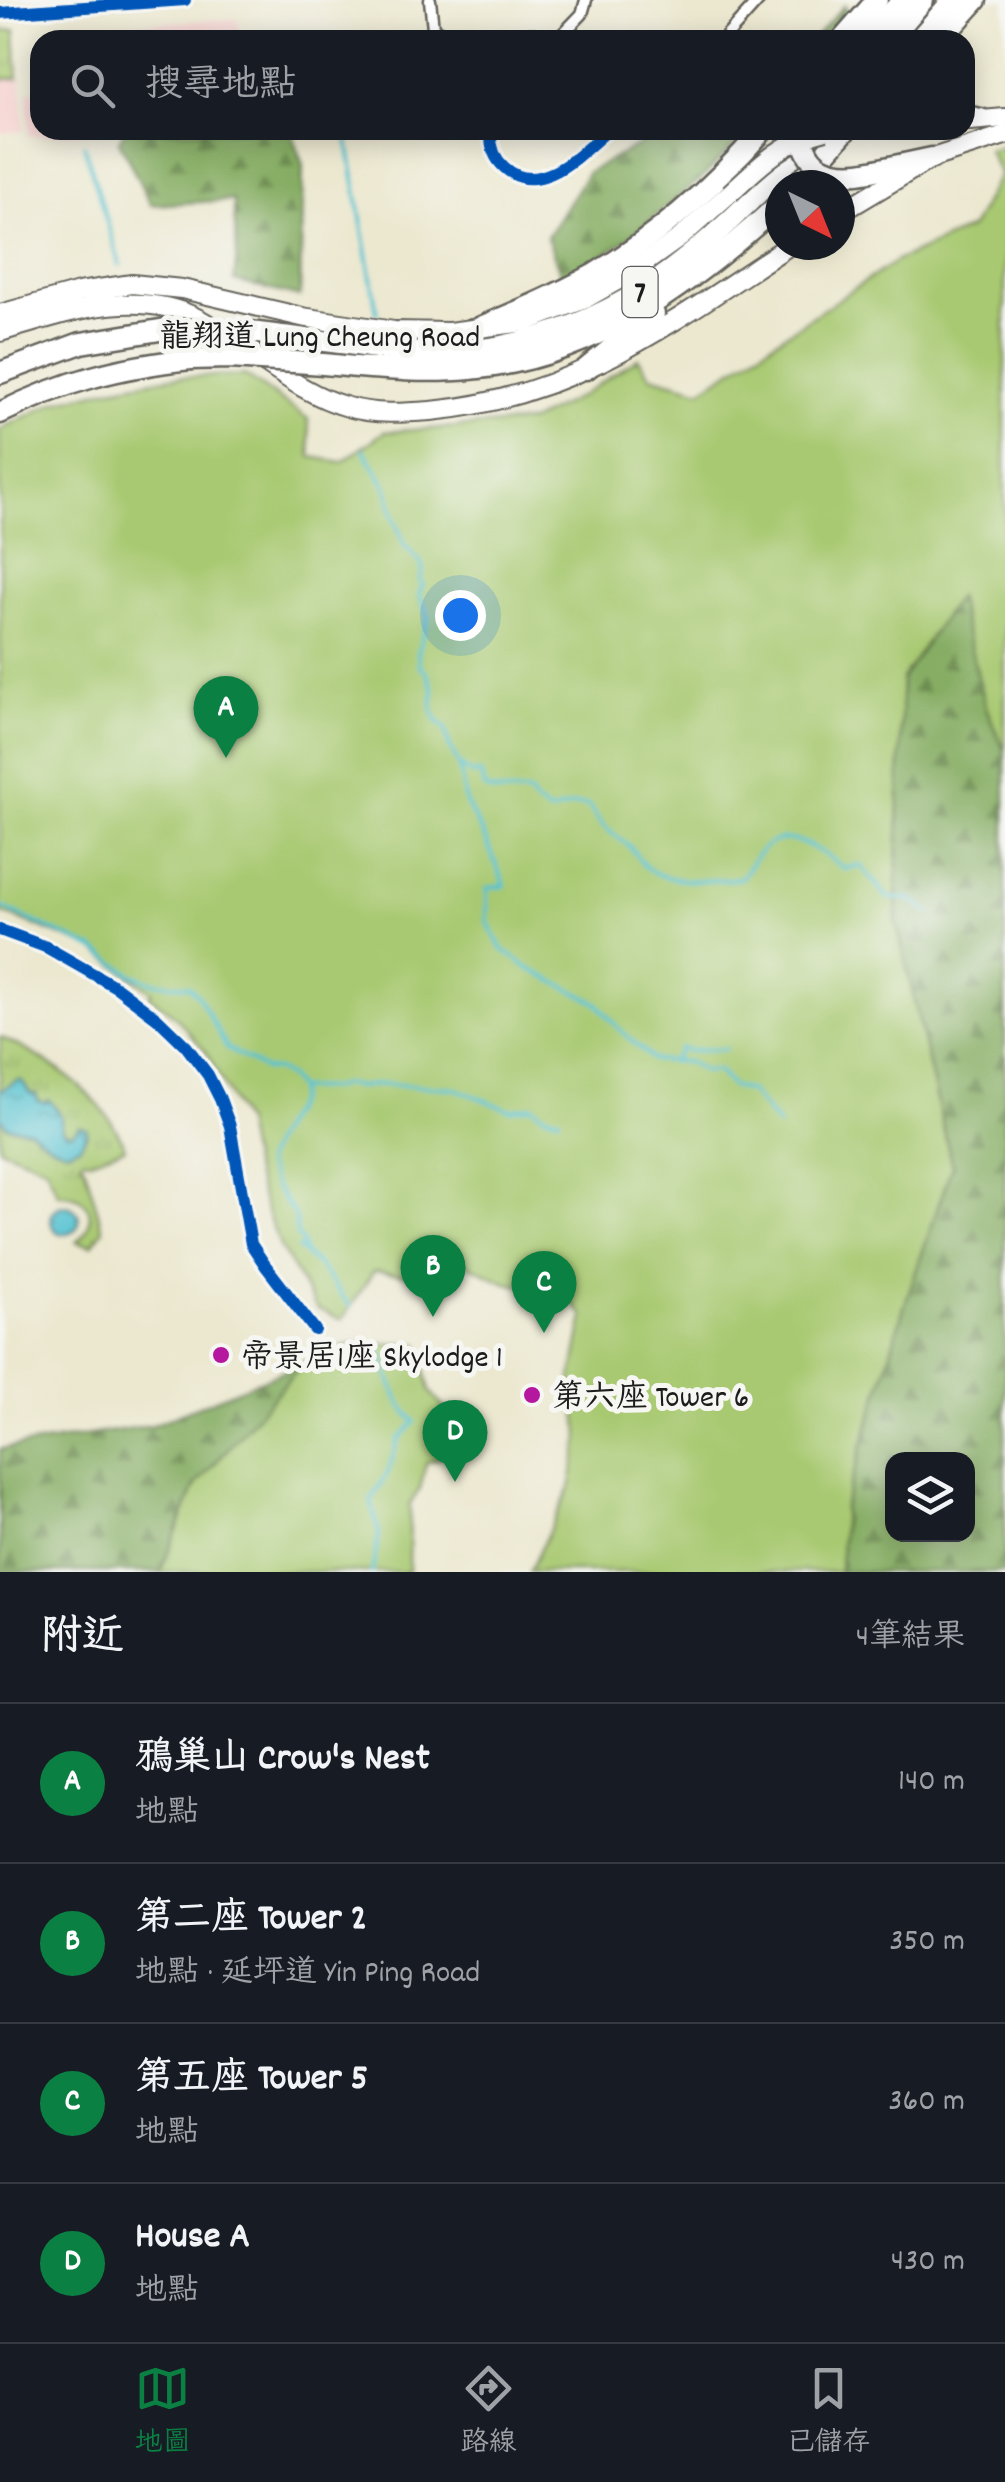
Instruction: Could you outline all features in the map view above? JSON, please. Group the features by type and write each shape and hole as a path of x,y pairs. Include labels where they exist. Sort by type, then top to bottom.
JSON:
{"highway":[{"path":"851,30 877,0"},
{"path":"876,30 902,0"},
{"path":"898,30 922,0"},
{"path":"927,30 953,0"},
{"path":"949,30 976,0"},
{"path":"480,327 542,300 627,253 720,176 754,140"},
{"path":"803,140 810,158 820,167 842,174 932,158"},
{"name":"龍翔道 Lung Cheung Road","path":"0,372 102,338 166,329 250,332 424,353 479,350 522,342 616,306 682,264 768,184 808,140"},
{"path":"808,170 831,140"},
{"name":"龍翔道 Lung Cheung Road","path":"0,412 98,373 192,358 440,370 516,362 595,335 625,320 692,278 765,217"},
{"path":"586,370 692,278"}],"main road":[{"path":"975,119 1005,118"},
{"path":"855,204 932,158 1005,135"},
{"path":"0,314 79,292 132,284 182,288 273,311 366,328 422,333 525,322 607,288 670,246 763,162 790,142 803,140"},
{"path":"0,332 102,306 151,304 198,319 328,400 380,412 443,410 494,402 586,370 634,347 767,260"}],"street":[{"path":"0,13 186,0"},
{"path":"430,0 436,30"},
{"path":"567,30 582,14 586,0"},
{"path":"732,30 759,0"},
{"path":"492,140 496,158 506,170 531,178 554,173 595,140"},
{"path":"0,930 46,946 116,987 186,1046 208,1075 230,1126 252,1244 315,1330"}],"shaded area":[{"path":"238,19 239,30 113,30 113,25"},
{"path":"21,78 24,131 0,133 0,79"},
{"path":"30,92 30,136 29,136"}],"green space":[{"path":"844,6 854,20 844,30 822,30"},
{"path":"15,30 18,78 0,79 0,31"},
{"path":"294,140 303,166 300,297 234,281 237,253 233,200 151,205 119,141"},
{"path":"648,140 740,140 702,178 629,238 564,282 547,237 588,172"},
{"path":"1005,146 1005,752 987,710 957,598 902,679 896,920 952,1166 907,1298 844,1507 840,1572 529,1572 570,1488 580,1437 571,1383 584,1316 564,1294 506,1283 460,1261 438,1280 374,1271 342,1320 316,1308 281,1248 252,1166 244,1123 207,1053 175,1016 149,996 152,992 90,947 0,912 0,429 56,402 111,388 171,377 245,375 308,419 311,457 342,462 384,432 530,422 581,396 638,358 651,376 701,390 898,260 971,228 1000,174 988,150"},
{"path":"957,597 987,710 1005,752 1005,1572 840,1572 844,1507 907,1298 952,1166 896,920 902,679"},
{"path":"0,1037 56,1068 90,1096 116,1129 125,1148 81,1162 103,1230 92,1245 77,1242 89,1225 84,1203 58,1194 46,1167 0,1148"},
{"path":"419,1344 430,1391 468,1436 468,1448 426,1463 420,1489 410,1504 409,1572 160,1572 195,1486 303,1363 343,1346"},
{"path":"303,1363 195,1486 160,1572 0,1572 0,1449 153,1425"}],"water":[{"path":"18,1080 31,1094 36,1094 38,1101 49,1100 59,1113 65,1133 73,1133 79,1126 87,1129 80,1146 67,1151 50,1145 30,1130 6,1126 0,1117 0,1091"},
{"path":"65,1206 75,1210 79,1220 75,1230 65,1234 55,1230 51,1220 55,1210"}],"waterway":[{"path":"348,140 377,313"},
{"path":"84,145 120,265"},
{"path":"364,450 387,488 405,546 421,563 419,581 423,584 419,594 428,617 418,652 419,665 434,691 432,708 437,721 445,727 459,765 466,803 505,886 487,888 487,921 501,948 528,968 597,1003 653,1060 688,1062 706,1072 718,1071 732,1087 750,1091 779,1126"},
{"path":"459,765 472,774 480,773 485,788 530,794 549,812 588,805 601,824 627,844 644,866 667,877 741,878 768,845 792,840 821,852 844,869 860,865 888,898 911,899 930,913"},
{"path":"0,906 94,949 131,974 151,982 189,986 227,1048 264,1069 277,1070 289,1077 298,1089 298,1099 265,1163 275,1187 295,1216 305,1255"},
{"path":"673,1061 680,1048 725,1049"},
{"path":"298,1089 335,1088 343,1084 454,1088 510,1110 532,1106 544,1115 559,1118"},
{"path":"298,1248 319,1266 350,1306"},
{"path":"372,1572 379,1534 371,1500 388,1472 398,1440 415,1422 397,1396 378,1345"}],"cycle path":[{"path":"0,13 185,0"},
{"path":"491,140 504,167 517,176 531,178 559,169 596,140"},
{"path":"0,930 46,947 116,987 186,1046 208,1075 230,1126 251,1244 315,1330"}],"place":[{"name":"鴉巢山 Crow's Nest","path":"226,758"},
{"name":"第二座 Tower 2","path":"433,1317"},
{"name":"第五座 Tower 5","path":"544,1333"},
{"name":"帝景居1座 Skylodge 1","path":"221,1355"},
{"name":"第六座 Tower 6","path":"532,1395"},
{"name":"House A","path":"455,1482"}]}
